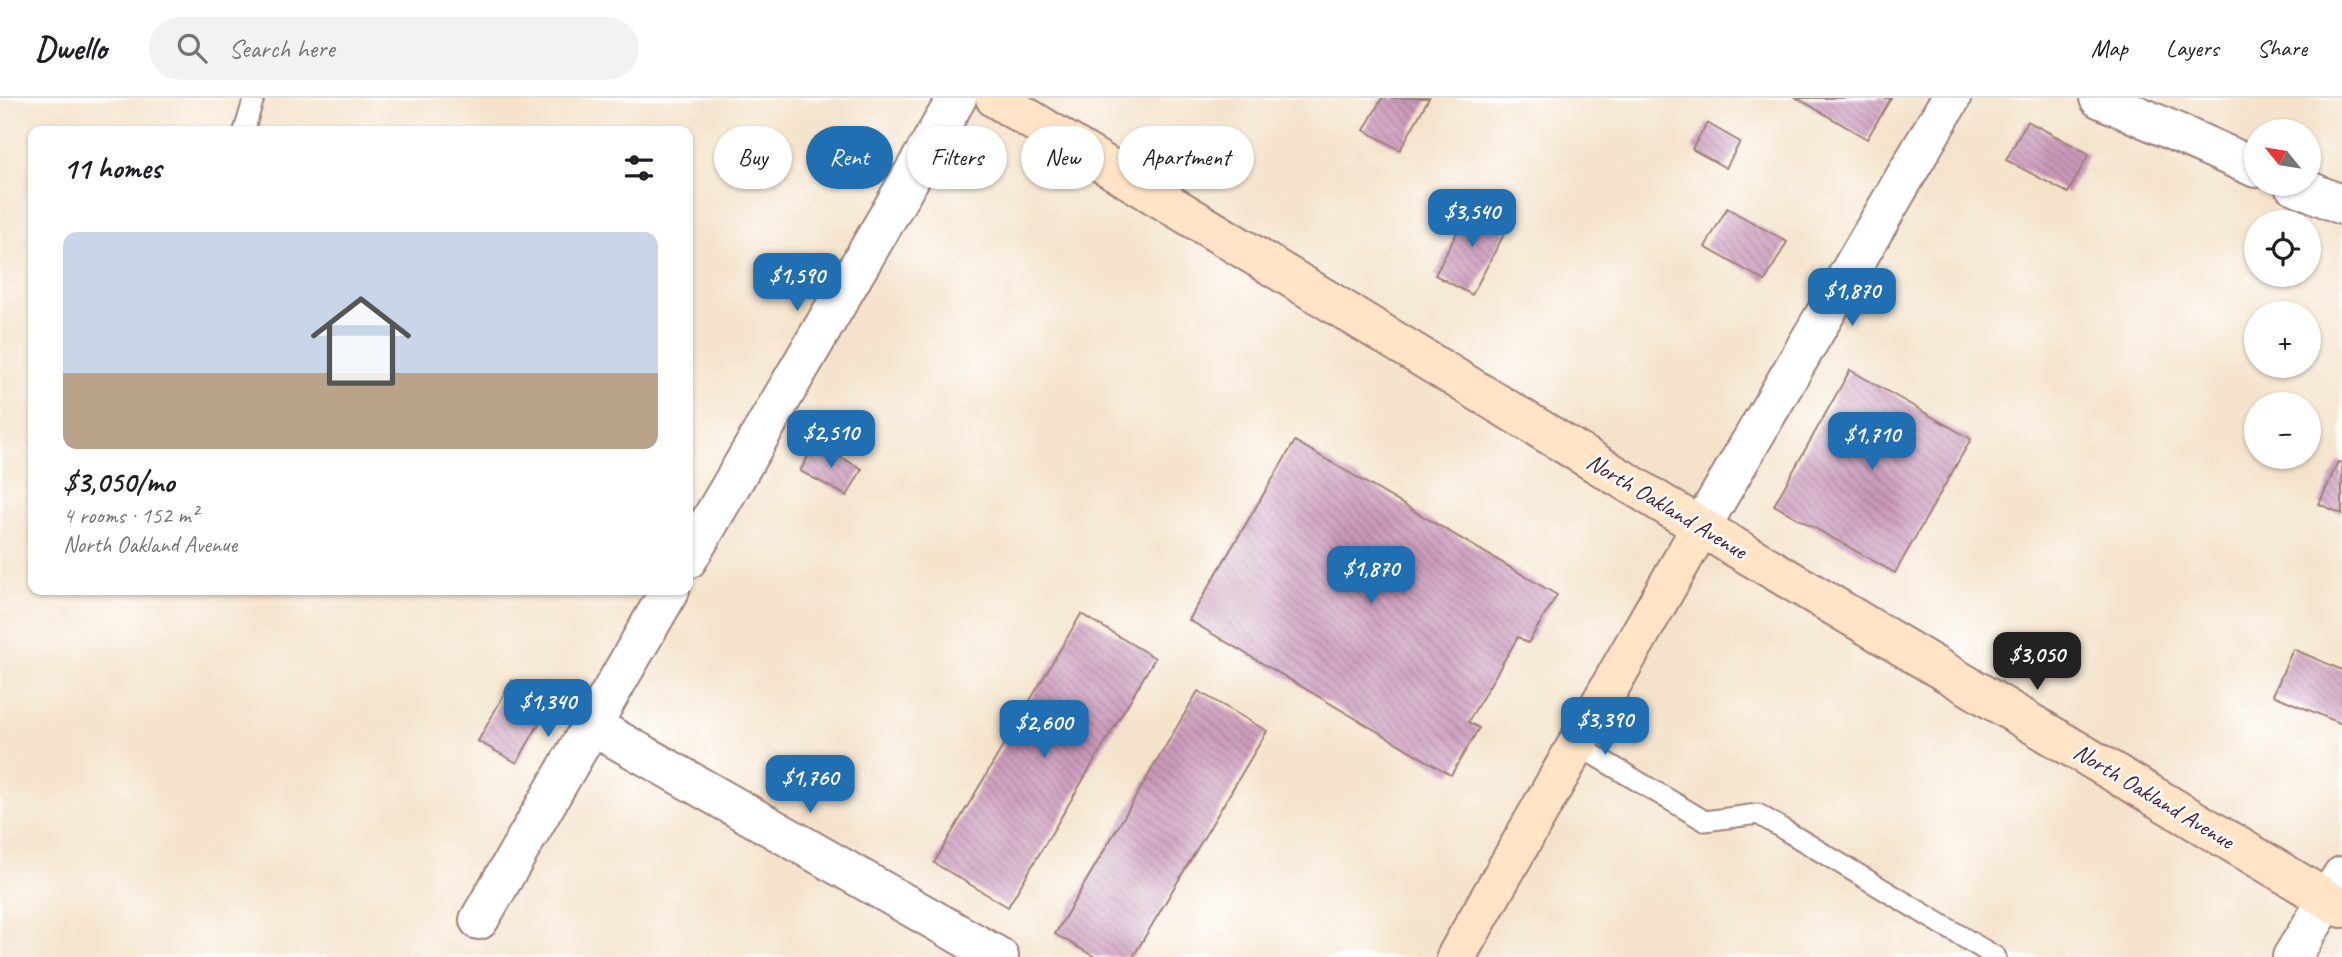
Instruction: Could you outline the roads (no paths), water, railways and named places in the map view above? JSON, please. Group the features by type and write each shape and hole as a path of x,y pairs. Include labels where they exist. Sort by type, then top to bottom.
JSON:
{"street":[{"path":"693,550 957,98"},
{"name":"North Oakland Avenue","path":"995,98 1701,527 2337,894"},
{"path":"1455,957 1951,98"},
{"path":"2099,98 2244,163"},
{"path":"2321,196 2342,205"},
{"path":"480,920 667,595"},
{"path":"591,725 999,957"},
{"path":"2292,957 2337,894"}],"lane":[{"path":"246,126 254,98"},
{"path":"1577,745 1705,821 1758,814 1996,957"}]}
